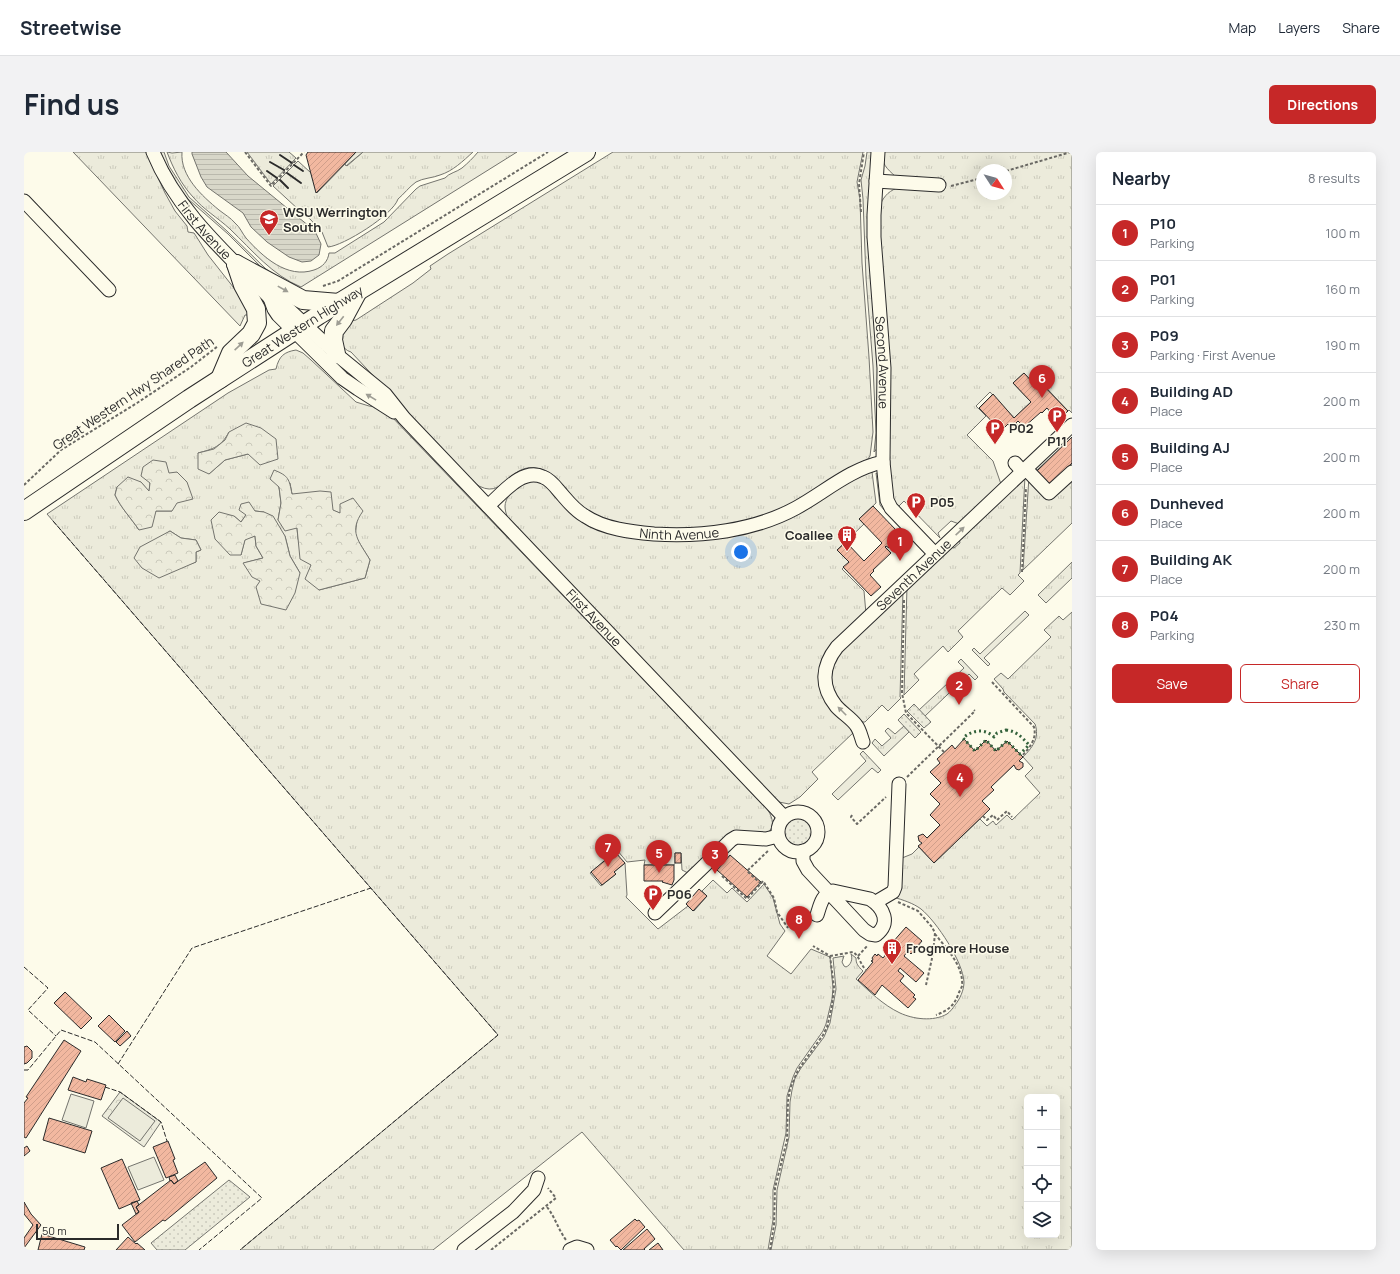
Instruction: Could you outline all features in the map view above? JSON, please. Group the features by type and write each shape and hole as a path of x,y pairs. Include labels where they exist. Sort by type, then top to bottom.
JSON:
{"highway":[{"name":"Great Western Highway","path":"24,511 220,379 358,290 586,152"},
{"path":"236,264 303,300 339,303"},
{"path":"220,379 231,353 251,334 257,323 256,309 243,285 236,264"},
{"path":"336,354 333,340 334,330 343,319 358,290"}],"street":[{"name":"First Avenue","path":"153,152 158,165 173,193 195,220 270,298 274,309 336,354 385,394 404,418 784,817"},
{"name":"Second Avenue","path":"878,152 874,215 875,251 885,390 883,462 887,500 891,508 935,554"},
{"path":"876,181 939,185"},
{"path":"24,201 109,290"},
{"name":"First Avenue","path":"299,328 342,378 404,418"},
{"name":"Seventh Avenue","path":"863,742 857,726 836,705 827,691 825,682 826,664 831,655 837,647 935,554 1021,468 1072,425"},
{"name":"Ninth Avenue","path":"488,506 514,483 523,477 534,475 544,477 553,484 585,517 612,527 655,534 691,534 729,530 770,519 794,509 843,478 873,464 883,462"},
{"path":"1021,468 1049,493 1072,472"},
{"path":"876,902 893,892 895,887 899,784"},
{"path":"794,812 801,812 809,815 816,822 818,832 816,840 810,847 803,851 797,852 789,850 784,846 779,838 779,826 784,817 794,812"},
{"path":"655,913 730,840 736,837 766,839 779,838"},
{"path":"803,851 803,861 805,866 828,893 864,930 870,934 876,935 882,931 885,918 876,902 864,897 833,891 828,893 824,897 817,915"},
{"path":"464,1250 513,1212 534,1190 538,1178"},
{"path":"568,1245 587,1250"}],"path":[{"path":"245,152 271,186 304,152"},
{"path":"321,287 338,281 548,152"},
{"path":"1012,169 1071,152"},
{"path":"939,185 945,188 976,180"},
{"name":"Great Western Hwy Shared Path","path":"24,485 61,450 137,403 191,367 219,345"},
{"path":"1021,468 1027,476 1022,572"},
{"path":"905,583 902,693 906,713 944,752"},
{"path":"992,682 1034,726 1034,740 1022,756"},
{"path":"852,815 850,817 857,824 975,711 974,710"},
{"path":"983,816 987,820 993,815 997,820 1007,811 1012,817"},
{"path":"761,884 747,871 779,838"},
{"path":"722,876 747,899 763,881 774,898 780,917 788,928"},
{"path":"897,902 918,911 932,927 934,933 951,954 960,972 962,986 955,1001 946,1012 936,1015"},
{"path":"926,985 933,954 934,933"},
{"path":"813,946 830,956 853,952 858,956 862,966 866,970"},
{"path":"770,1250 774,1225 775,1188 787,1140 788,1101 790,1089 798,1070 827,1027 832,1006 834,987 830,956"},
{"path":"491,1250 547,1207 556,1198 554,1195"},
{"path":"547,1207 554,1216 560,1232 568,1245"}],"green space":[{"path":"73,152 146,152 165,193 175,211 187,226 188,232 194,233 208,255 241,297 249,315 245,315 240,326"},
{"path":"160,152 164,152 169,166 189,197 274,275 267,273 228,234 188,199 169,171"},
{"path":"167,152 182,152 182,161 188,177 193,185 219,210 232,219 246,238 260,252 268,259 285,269 304,272 320,267 328,259 329,253 335,253 384,222 420,186 445,178 460,169 478,152 517,152 301,287 281,276 272,269 230,229 197,201 181,181"},
{"path":"247,152 289,152 296,158 271,184"},
{"path":"356,152 363,152 346,166 345,164"},
{"path":"363,152 473,152 449,171 416,182 398,199 387,213 367,229 345,241 328,247 322,232 310,219 273,186 298,161 311,173 317,193 345,164 347,166"},
{"path":"613,152 863,152 857,182 860,199 862,263 873,432 870,456 868,459 841,473 798,501 777,511 752,519 726,525 700,528 646,528 621,524 598,517 584,509 575,501 553,475 541,469 530,468 521,470 500,486 493,489 485,488 474,483 351,352 343,347 339,331 351,321 356,320 413,283 431,269 430,266 448,254"},
{"path":"867,152 872,152 879,363 879,446 874,452 876,433 873,366 866,278 861,180"},
{"path":"882,152 1072,152 1072,413 1069,410 1068,411 1040,381 1035,385 1024,373 1013,383 1031,402 1014,418 990,392 976,406 986,416 967,435 993,461 1002,487 962,525 951,521 938,533 940,538 904,501 898,507 894,502 890,487 879,207 886,196 897,188 895,176 885,166 882,159"},
{"path":"296,350 303,353 356,402 381,408 390,415 768,810 771,816 772,825 767,834 742,833 688,873 682,870 681,853 675,853 674,865 644,865 645,860 627,862 617,850 590,873 601,886 616,874 614,872 625,863 626,897 658,929 688,906 694,911 707,896 702,891 713,880 727,893 732,888 747,902 764,884 773,898 780,924 785,931 767,956 791,974 811,949 830,957 833,988 826,1024 823,1031 797,1068 787,1096 786,1133 773,1190 773,1220 768,1250 684,1250 582,1132 433,1250 240,1250 498,1035 47,514 228,393 269,370 276,369 280,358 285,353","holes":["229,432 248,454 225,460 209,474 198,453 216,447","141,482 149,492 150,483 172,511 156,511 139,530 117,500 115,495 117,487","290,483 292,494 357,520 355,536 370,560 365,578 319,590 311,565 298,539 297,528 278,520 281,503 279,487","255,511 264,512 285,536 290,556 300,573 244,563 263,558 256,546 255,536 245,539 241,555 234,516 241,522 246,515","170,531 181,538 196,540 201,550 196,552 196,562 179,568 161,537"]},
{"path":"246,423 261,428 276,439 278,459 260,465 248,454 225,460 209,474 198,469 198,453 214,449 225,440 229,432"},
{"path":"1063,439 1066,443 1037,470 1050,484 1072,463 1072,468 1049,487 1030,470"},
{"path":"153,460 166,462 169,473 177,472 187,482 193,499 177,503 172,511 156,511 152,527 139,530 123,509 115,495 117,487 128,477 141,482 149,491 150,483 141,476 143,467"},
{"path":"274,470 283,474 288,479 292,494 320,491 331,492 333,510 340,513 340,504 353,498 363,511 356,525 356,531 359,542 370,560 365,578 319,590 305,579 311,565 300,559 297,528 285,531 278,520 281,503 279,487 270,479"},
{"path":"871,471 876,503 859,519 864,524 837,550 849,562 842,569 864,591 866,614 822,666 854,732 812,772 818,779 800,797 789,804 779,802 773,797 508,518 505,509 508,496 516,488 525,483 535,481 544,485 582,519 710,537 834,490"},
{"path":"876,473 879,475 886,511 889,516 880,505"},
{"path":"1025,476 1020,573 1018,575 1024,581 1010,595 1002,588 958,631 963,637 948,652 943,646 914,674 919,680 904,695 907,586 951,547 954,548 960,543 959,538"},
{"path":"1029,476 1049,498 1072,476 1072,523 1023,570"},
{"path":"249,502 255,511 264,512 273,516 285,536 290,556 300,573 295,593 286,610 261,604 256,587 260,581 252,577 243,563 263,558 256,546 255,536 245,540 241,555 230,555 215,539 211,520 219,512 234,516 241,522 246,515 239,510 241,504"},
{"path":"170,531 181,538 196,540 201,550 196,552 196,562 159,578 142,568 134,558 140,547"},
{"path":"1072,562 1072,578 1046,603 1038,595"},
{"path":"903,590 901,698 888,711 882,705 865,722 862,722 837,701 830,689 833,657"},
{"path":"1025,611 1029,615 984,658 990,664 988,666 972,650 974,648 980,654"},
{"path":"1072,612 1072,1250 771,1250 776,1225 777,1190 789,1137 790,1102 792,1090 795,1078 824,1037 830,1023 836,989 833,958 844,956 842,962 846,967 851,962 851,954 856,958 856,962 863,971 856,979 882,1002 905,1015 923,1019 936,1018 947,1014 957,1003 960,997 964,985 963,974 948,943 934,923 921,909 911,903 893,897 902,858 912,854 919,847 934,863 980,819 987,826 993,821 996,825 1007,815 1012,820 1040,793 1025,776 1033,768 1023,757 1032,746 1036,738 1035,724 1004,692 994,679 1001,673 1008,679 1051,637 1044,630 1059,616 1063,620"},
{"path":"961,659 978,677 975,680 969,674 925,716 919,710 964,668 958,662"},
{"path":"914,704 931,722 924,728 907,711"},
{"path":"904,714 921,732 915,738 898,720"},
{"path":"904,726 909,732 884,756 872,743 875,739 882,746 891,738 885,731 888,728 895,734"},
{"path":"863,751 881,770 878,773 872,768 838,800 832,794 866,761 860,754"},
{"path":"798,818 808,822 812,832 808,842 798,846 788,842 784,832 788,822"},
{"path":"120,1092 161,1122 144,1147 102,1116"},
{"path":"71,1094 94,1101 86,1128 62,1120"},
{"path":"123,1098 155,1121 140,1141 108,1118"},
{"path":"154,1157 164,1180 138,1190 128,1167"},
{"path":"229,1180 250,1197 185,1250 157,1250 151,1243"}],"shaded area":[{"path":"192,152 226,152 248,176 315,231 321,244 319,255 311,261 302,262 289,257 267,242 251,227 243,213 207,187 201,177"}],"building":[{"path":"308,152 356,152 316,193 306,155"},
{"path":"1024,373 1035,385 1039,381 1068,411 1058,421 1047,408 1024,427 1018,421 1016,423 1018,425 1013,430 1008,424 1001,431 979,408 993,394 1014,418 1031,402 1013,383"},
{"path":"1072,437 1072,463 1050,484 1037,471"},
{"name":"Coallee","path":"873,506 896,530 888,537 894,543 889,548 886,546 885,547 891,553 873,570 874,571 870,575 881,587 871,596 843,567 849,562 837,550 846,542 864,561 882,543 859,519"},
{"path":"964,739 975,751 986,740 996,751 1007,741 1023,757 1019,761 1023,763 1023,767 1019,770 1016,769 1014,765 991,787 994,790 982,801 990,809 934,863 918,846 922,843 919,841 918,836 923,834 927,838 940,825 930,815 940,804 930,794 941,783 930,772 940,763 937,759 952,745 955,749"},
{"path":"615,852 625,863 614,872 616,874 602,885 591,872"},
{"path":"675,853 681,853 681,863 675,863"},
{"path":"730,855 761,882 747,897 717,870"},
{"path":"644,865 674,865 674,880 672,885 662,882 663,881 644,881"},
{"path":"699,889 707,896 693,911 686,904"},
{"name":"Frogmore House","path":"906,927 922,941 911,954 908,951 904,956 924,973 916,982 900,968 898,971 904,976 900,981 915,995 913,997 916,999 908,1008 882,985 875,995 858,980 873,962 871,961 873,960 872,958 875,954 877,956 878,954 883,958 888,952 884,948 887,944 892,948 894,945 892,943"},
{"path":"65,992 92,1018 81,1029 54,1003"},
{"path":"109,1015 125,1031 115,1042 98,1026"},
{"path":"127,1031 131,1036 120,1046 116,1042"},
{"path":"64,1040 81,1051 26,1138 24,1137 24,1103 28,1098 26,1097"},
{"path":"27,1046 32,1051 32,1058 24,1064 24,1047"},
{"path":"73,1077 86,1082 87,1079 106,1085 101,1100 68,1090"},
{"path":"49,1118 92,1131 85,1153 43,1140"},
{"path":"168,1141 175,1159 173,1160 178,1173 166,1178 153,1147"},
{"path":"27,1146 30,1151 24,1156 24,1148"},
{"path":"122,1159 140,1200 119,1209 101,1168"},
{"path":"205,1162 217,1178 165,1221 163,1220 135,1242 122,1225 139,1212 136,1207 171,1180 174,1184"},
{"path":"175,1175 178,1181 174,1184 171,1180 170,1181 169,1177"},
{"path":"137,1201 139,1205 136,1207 139,1212 136,1214 131,1203"},
{"path":"24,1202 31,1214 41,1225 24,1248 24,1238 33,1225 24,1214"},
{"path":"635,1219 637,1221 639,1220 645,1227 621,1250 610,1240"},
{"path":"647,1229 655,1239 644,1249 645,1250 623,1250"},
{"path":"42,1234 85,1247 84,1250 38,1250"},
{"path":"128,1237 136,1244 137,1243 145,1250 116,1250"},
{"path":"658,1243 663,1250 649,1250"}],"hedge":[{"path":"1006,730 1019,735 1029,745 1020,754 1007,741 996,751 986,740 975,751 963,738 970,733 978,731 987,732 994,737 997,733 1006,730"}],"fence":[{"path":"53,521 498,1035 240,1250"},
{"path":"118,1064 192,948 371,888"},
{"path":"24,967 48,988 28,1010 56,1036"},
{"path":"24,1070 28,1070 61,1030 95,1042 262,1198 199,1250"},
{"path":"105,1087 120,1092 161,1122 167,1141"}],"wall":[{"path":"280,155 292,163"},
{"path":"270,162 284,170"},
{"path":"294,165 303,171"},
{"path":"267,171 277,178"},
{"path":"287,173 301,183"},
{"path":"280,180 288,188"}],"place":[{"name":"WSU Werrington South","path":"269,236"},
{"name":"Dunheved","path":"1042,398"},
{"name":"P11","path":"1057,433"},
{"name":"P02","path":"995,445"},
{"name":"P05","path":"916,519"},
{"name":"Coallee","path":"847,552"},
{"name":"P10","path":"900,561"},
{"name":"P01","path":"959,705"},
{"name":"Building AD","path":"960,797"},
{"name":"Building AK","path":"608,867"},
{"name":"Building AJ","path":"659,873"},
{"name":"P09","path":"715,874"},
{"name":"P06","path":"653,911"},
{"name":"P04","path":"799,939"},
{"name":"Frogmore House","path":"892,965"}]}
